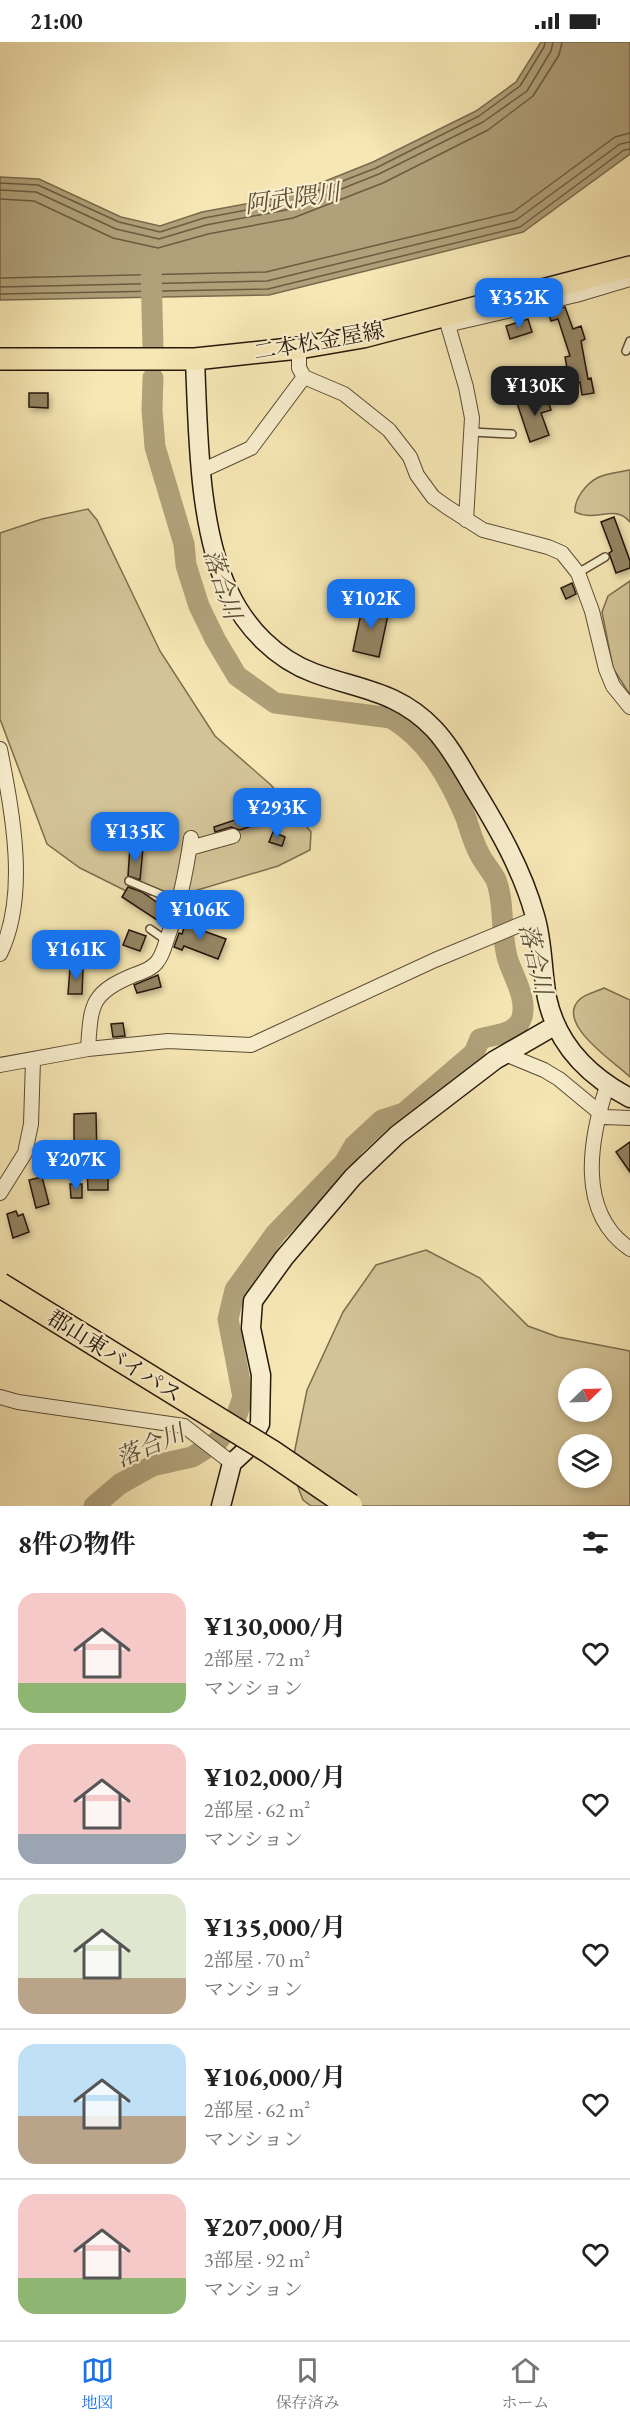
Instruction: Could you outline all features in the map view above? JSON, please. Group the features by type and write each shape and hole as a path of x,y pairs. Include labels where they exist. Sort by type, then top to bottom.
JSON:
{"highway":[{"name":"郡山東バイパス","path":"0,1285 271,1452 350,1506"}],"main road":[{"name":"二本松金屋線","path":"0,359 195,359 298,348 446,320 630,267"}],"street":[{"path":"466,520 472,418 466,387 446,320 576,295 630,279"},
{"path":"298,348 299,368 304,377 344,394 389,430 410,457 417,475 433,497 483,530 548,547 562,553 578,573 592,611 606,669 613,686 630,707"},
{"path":"195,359 201,471 211,532 221,573 229,593 250,627 264,642 296,664 312,672 374,690 415,711 433,728 452,753 506,843 523,878 536,918 547,997 556,1025 578,1060 607,1086 630,1098"},
{"path":"201,471 251,448 304,377"},
{"path":"0,749 11,807 15,852 13,910 9,930 0,954"},
{"path":"88,1049 90,1016 99,997 114,983 151,969 158,962 180,902 191,843 233,836"},
{"path":"0,1065 88,1049 168,1041 251,1045 435,960 536,918"},
{"path":"226,1458 245,1451 260,1424 261,1375 251,1328 253,1301 284,1258 353,1177 397,1135 470,1078 505,1054 556,1025"},
{"path":"505,1054 544,1070 559,1079 605,1117 630,1118"},
{"path":"3,1184 25,1153 31,1124 33,1060"},
{"path":"607,1086 599,1112 593,1162 594,1202 608,1229 630,1249"},
{"path":"0,1396 29,1403 184,1426 226,1458"},
{"path":"221,1506 226,1458"}],"lane":[{"path":"626,351 630,341"},
{"path":"471,432 512,434"},
{"path":"578,573 605,557"},
{"path":"129,881 180,902"},
{"path":"150,929 167,941"}],"shaded area":[{"path":"630,470 630,522 618,514 590,516 575,512 579,497 593,481 605,475"},
{"path":"88,509 97,520 160,651 215,736 271,785 296,813 311,832 310,850 278,866 191,892 136,896 80,868 47,844 0,719 0,533 42,519"},
{"path":"630,581 630,695 613,668 602,612 608,596"},
{"path":"604,988 630,1000 630,1077 590,1042 575,1020 574,1010 579,1000"},
{"path":"426,1250 480,1278 528,1326 558,1337 630,1351 630,1506 311,1506 303,1500 291,1469 307,1390 343,1312 376,1265"}],"water":[{"name":"阿武隈川","path":"541,42 630,42 630,154 523,232 269,295 0,300 0,177 39,179 121,217 160,226 202,212 288,196 373,162 476,111 516,82"}],"building":[{"path":"565,307 573,329 581,326 585,339 581,341 588,379 591,378 594,393 582,395 580,382 574,383 573,378 569,379 565,357 570,356 558,319 551,321 548,311"},
{"path":"528,319 532,332 510,339 506,326"},
{"path":"29,393 48,393 48,408 29,407"},
{"path":"546,394 551,410 541,413 549,435 530,442 517,403"},
{"path":"614,517 630,561 630,568 616,573 609,553 612,551 601,522"},
{"path":"572,583 576,594 566,599 561,588"},
{"path":"363,604 389,610 379,657 353,651"},
{"path":"256,808 261,823 240,830 231,827 215,832 214,827 244,817 242,812"},
{"path":"273,832 285,837 282,846 269,842"},
{"path":"130,847 143,848 140,880 128,876"},
{"path":"128,887 142,892 165,908 157,920 122,897"},
{"path":"186,922 226,939 218,959 184,946 182,950 174,947"},
{"path":"129,930 146,936 140,951 123,945"},
{"path":"70,968 83,969 82,994 68,994"},
{"path":"158,975 161,987 137,993 134,985"},
{"path":"123,1023 125,1036 113,1037 111,1024"},
{"path":"96,1113 97,1160 108,1160 108,1190 88,1190 87,1167 79,1165 79,1160 87,1160 87,1148 74,1148 74,1114"},
{"path":"630,1142 630,1172 616,1152"},
{"path":"42,1177 49,1204 36,1208 29,1180"},
{"path":"70,1184 82,1184 82,1198 71,1198"},
{"path":"16,1211 18,1216 23,1214 29,1232 13,1238 7,1214"}],"waterway":[{"name":"落合川","path":"151,268 153,349"},
{"name":"落合川","path":"94,1506 120,1484 152,1466 192,1457 218,1441 236,1417 243,1397 228,1319 235,1290 276,1233 344,1163 354,1146 382,1120 404,1113 474,1053 480,1039 505,1033 515,1027 522,1017 523,1010 519,988 508,960 501,898 496,880 477,849 453,789 427,749 416,737 391,718 275,703 237,676 215,639 199,606 186,565 184,544 155,447 152,410 153,378"}]}
